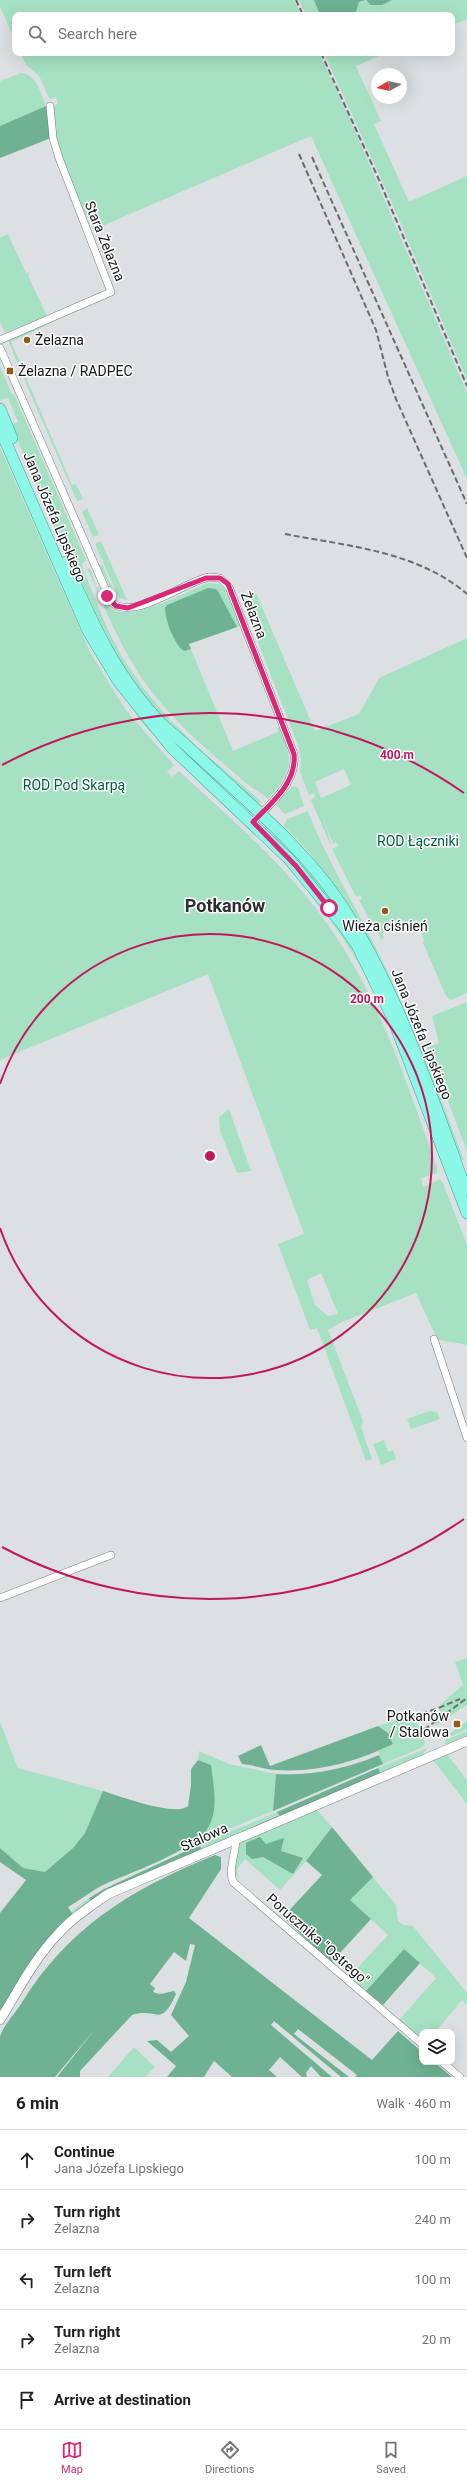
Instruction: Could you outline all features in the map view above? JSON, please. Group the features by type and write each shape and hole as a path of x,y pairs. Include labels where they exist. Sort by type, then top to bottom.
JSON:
{"main road":[{"name":"Jana Józefa Lipskiego","path":"0,409 87,611 113,660 158,719 261,814 297,850 328,886 375,963 403,1022 467,1192"},
{"name":"Jana Józefa Lipskiego","path":"0,428 79,611 108,666 138,708 168,743 253,822 303,875 342,924 363,957 393,1019 467,1213"}],"street":[{"name":"Stara Żelazna","path":"0,340 111,292 58,158 53,138 50,106"},
{"name":"Żelazna","path":"0,348 110,602 122,608 132,608 209,577 220,578 229,587 294,754 294,766 288,783 253,822"},
{"path":"434,1339 467,1438"},
{"path":"0,1598 111,1555"},
{"name":"Stalowa","path":"0,2020 45,1949 58,1933 78,1916 122,1888 236,1838 467,1741"},
{"name":"Porucznika \"Ostrego\"","path":"236,1838 236,1854 230,1874 233,1882 419,2041"},
{"path":"446,2065 460,2077"}],"green space":[{"path":"0,0 294,0 300,12 12,12 12,33 0,7"},
{"path":"299,0 314,0 319,12 305,12"},
{"path":"314,0 366,0 359,2 356,12 319,12"},
{"path":"366,0 371,5 392,0 467,0 467,19 455,24 455,12 356,12 359,2"},
{"path":"366,0 392,0 382,5 371,5"},
{"path":"22,56 320,56 350,119 467,393 467,479 311,136 95,229 72,188 62,161 53,121 52,108 58,103 56,97 51,99 49,98 39,76 26,65"},
{"path":"325,56 379,56 356,66 371,99 371,104 373,104 381,121 374,124 409,202 467,176 467,380 392,203"},
{"path":"21,73 27,74 35,81 46,106 0,126 0,81"},
{"path":"46,106 51,138 0,158 0,126"},
{"path":"8,234 26,273 29,272 29,278 47,316 5,333 0,322 0,238"},
{"path":"56,321 11,342 20,362 17,362 8,340"},
{"path":"0,366 12,395 14,394 86,560 82,564 83,569 108,630 122,657 144,689 170,720 200,749 262,802 257,803 161,717 117,660 82,591 11,425 18,422 8,398 0,400"},
{"path":"22,368 72,485 76,484 83,499 77,501 20,370"},
{"name":"ROD Pod Skarpą","path":"0,447 90,652 125,709 174,765 167,772 172,777 179,771 277,863 312,903 328,925 363,982 391,1042 437,1167 437,1173 421,1178 423,1187 440,1179 443,1183 467,1245 467,1346 460,1343 437,1339 416,1293 342,1322 328,1330 363,1421 361,1427 372,1459 366,1461 317,1328 310,1330 278,1244 304,1234 208,974 0,1060","holes":["321,1273 338,1314 328,1316 315,1305 307,1280"]},
{"path":"87,508 99,535 93,537 82,512"},
{"path":"101,541 127,600 119,598 95,544"},
{"path":"98,564 103,566 117,600"},
{"path":"90,568 102,598 108,606 117,611 129,612 142,610 171,600 207,583 219,584 224,588 240,626 189,644 233,751 278,732 277,728 280,727 289,757 289,765 283,781 268,799 246,783 199,742 156,697 126,652 102,603 88,570"},
{"path":"208,588 216,589 219,593 237,627 189,644 191,649 184,651 180,648 171,631 165,613 165,608 167,605"},
{"name":"ROD Łączniki","path":"256,593 315,731 359,714 379,678 467,638 467,993 451,1000 446,996 423,943 424,940 417,920 382,933 384,938 381,940 377,927 374,928 359,900 362,899 360,895 356,897 332,849 338,846 336,842 333,844 322,815 331,843 330,844 311,800 315,797 314,793 309,795 300,772 301,759 298,745 242,601","holes":["344,769 351,785 321,798 315,782"]},
{"path":"104,667 178,760 178,762 142,723"},
{"path":"293,786 298,788 304,806 285,814 275,804"},
{"path":"308,811 323,846 387,970 433,1078 464,1160 460,1159 321,870 309,852 284,826 287,819"},
{"path":"275,836 328,891 345,919 273,838"},
{"path":"269,842 342,928 374,983 398,1044 377,998 354,956 328,916 314,898 283,861 266,844"},
{"path":"467,1002 467,1151 427,1047 439,1043 432,1016"},
{"path":"409,1073 444,1165 443,1167 435,1146"},
{"path":"229,1109 251,1171 237,1173 220,1131 219,1117"},
{"path":"430,1411 437,1412 440,1419 411,1429 407,1419"},
{"path":"384,1440 388,1452 393,1450 396,1459 381,1465 373,1444"},
{"path":"467,1658 467,1705 435,1726 441,1704 463,1685 455,1662"},
{"path":"414,1714 425,1743 423,1747 383,1764 378,1751 393,1744 388,1733 378,1726"},
{"path":"467,1721 467,1729 452,1736 449,1734"},
{"path":"0,1722 18,1768 103,1791 85,1833 73,1848 45,1872 23,1868 0,1848"},
{"path":"378,1726 388,1733 393,1744 365,1756 336,1765 307,1770 276,1770 242,1764 238,1756 261,1745 270,1766"},
{"path":"467,1731 467,1737 449,1745 445,1744 446,1737 448,1739"},
{"path":"427,1748 421,1757 381,1774 378,1768"},
{"path":"199,1751 229,1764 276,1774 273,1811 190,1845 204,1834 211,1765 198,1760"},
{"path":"447,1754 467,1780 467,1804 433,1760"},
{"path":"379,1755 383,1764 273,1811 276,1774 316,1773 341,1768"},
{"path":"198,1760 211,1765 215,1804 212,1819 202,1835 176,1853 101,1886 68,1907 73,1915 0,2011 0,1913 26,1880 0,1862 0,1848 23,1868 45,1872 73,1848 85,1833 103,1791 159,1807 181,1809 188,1806 191,1785 191,1769"},
{"path":"378,1768 381,1774 280,1816 277,1812"},
{"path":"317,1810 332,1827 306,1861 280,1890 245,1859 237,1869 239,1878 236,1874 235,1866 239,1842"},
{"path":"277,1812 280,1816 202,1849 199,1845"},
{"path":"332,1827 373,1877 350,1900 371,1919 331,1963 283,1917 322,1875 306,1861"},
{"path":"260,1837 266,1844 284,1838 281,1851 303,1858 293,1874 263,1857 252,1859 246,1854 246,1843"},
{"path":"199,1845 202,1849 106,1891 91,1901 89,1898 104,1889"},
{"path":"215,1855 221,1857 221,1869 189,1918 372,2060 398,2031 419,2049 419,2065 438,2065 452,2077 355,2077 357,2075 298,2029 294,2034 349,2077 341,2077 274,2021 271,2025 332,2077 321,2077 311,2066 306,2073 307,2077 302,2077 280,2057 269,2070 277,2077 232,2077 214,2061 204,2077 167,2077 176,2066 147,2041 157,2040 171,2052 189,2036 171,2015 186,1982 195,1945 190,1944 186,1961 174,1952 150,1984 155,1988 153,1992 156,1993 161,1994 174,1991 176,1994 171,2005 162,2014 141,2013 132,2015 80,2071 80,2077 57,2077 96,2028 55,2077 0,2077 0,2037 6,2024 39,1977 60,1953 81,1932 130,1896 185,1868"},
{"path":"373,1877 396,1905 398,1921 403,1925 413,1926 467,1993 467,2005 462,2000 438,2029 419,2029 419,2037 399,2020 436,1978 404,1949 366,1991 349,1977 388,1935 350,1900"},
{"path":"89,1898 91,1901 73,1915 71,1912"},
{"path":"404,1949 420,1963 383,2005 366,1991"},
{"path":"134,2047 155,2067 145,2077 108,2077"}],"railway":[{"path":"296,0 302,12"},
{"path":"322,56 380,182 467,386"},
{"path":"299,154 376,330 388,377 396,399 467,558"},
{"path":"312,157 467,504"},
{"path":"285,534 357,547 404,559 426,568 467,594"},
{"path":"417,1735 467,1698"},
{"path":"413,1716 436,1709 460,1699"}],"place":[{"name":"Żelazna","path":"27,340"},
{"name":"Żelazna / RADPEC","path":"10,371"},
{"name":"Wieża ciśnień","path":"385,911"},
{"name":"Potkanów / Stalowa","path":"457,1724"}],"district":[{"name":"Potkanów","path":"225,906"}],"route":[{"path":"107,596 110,602 116,606 128,608 147,603 206,578 220,578 228,584 294,754 294,766 288,783 253,822 296,866 329,908"}]}
